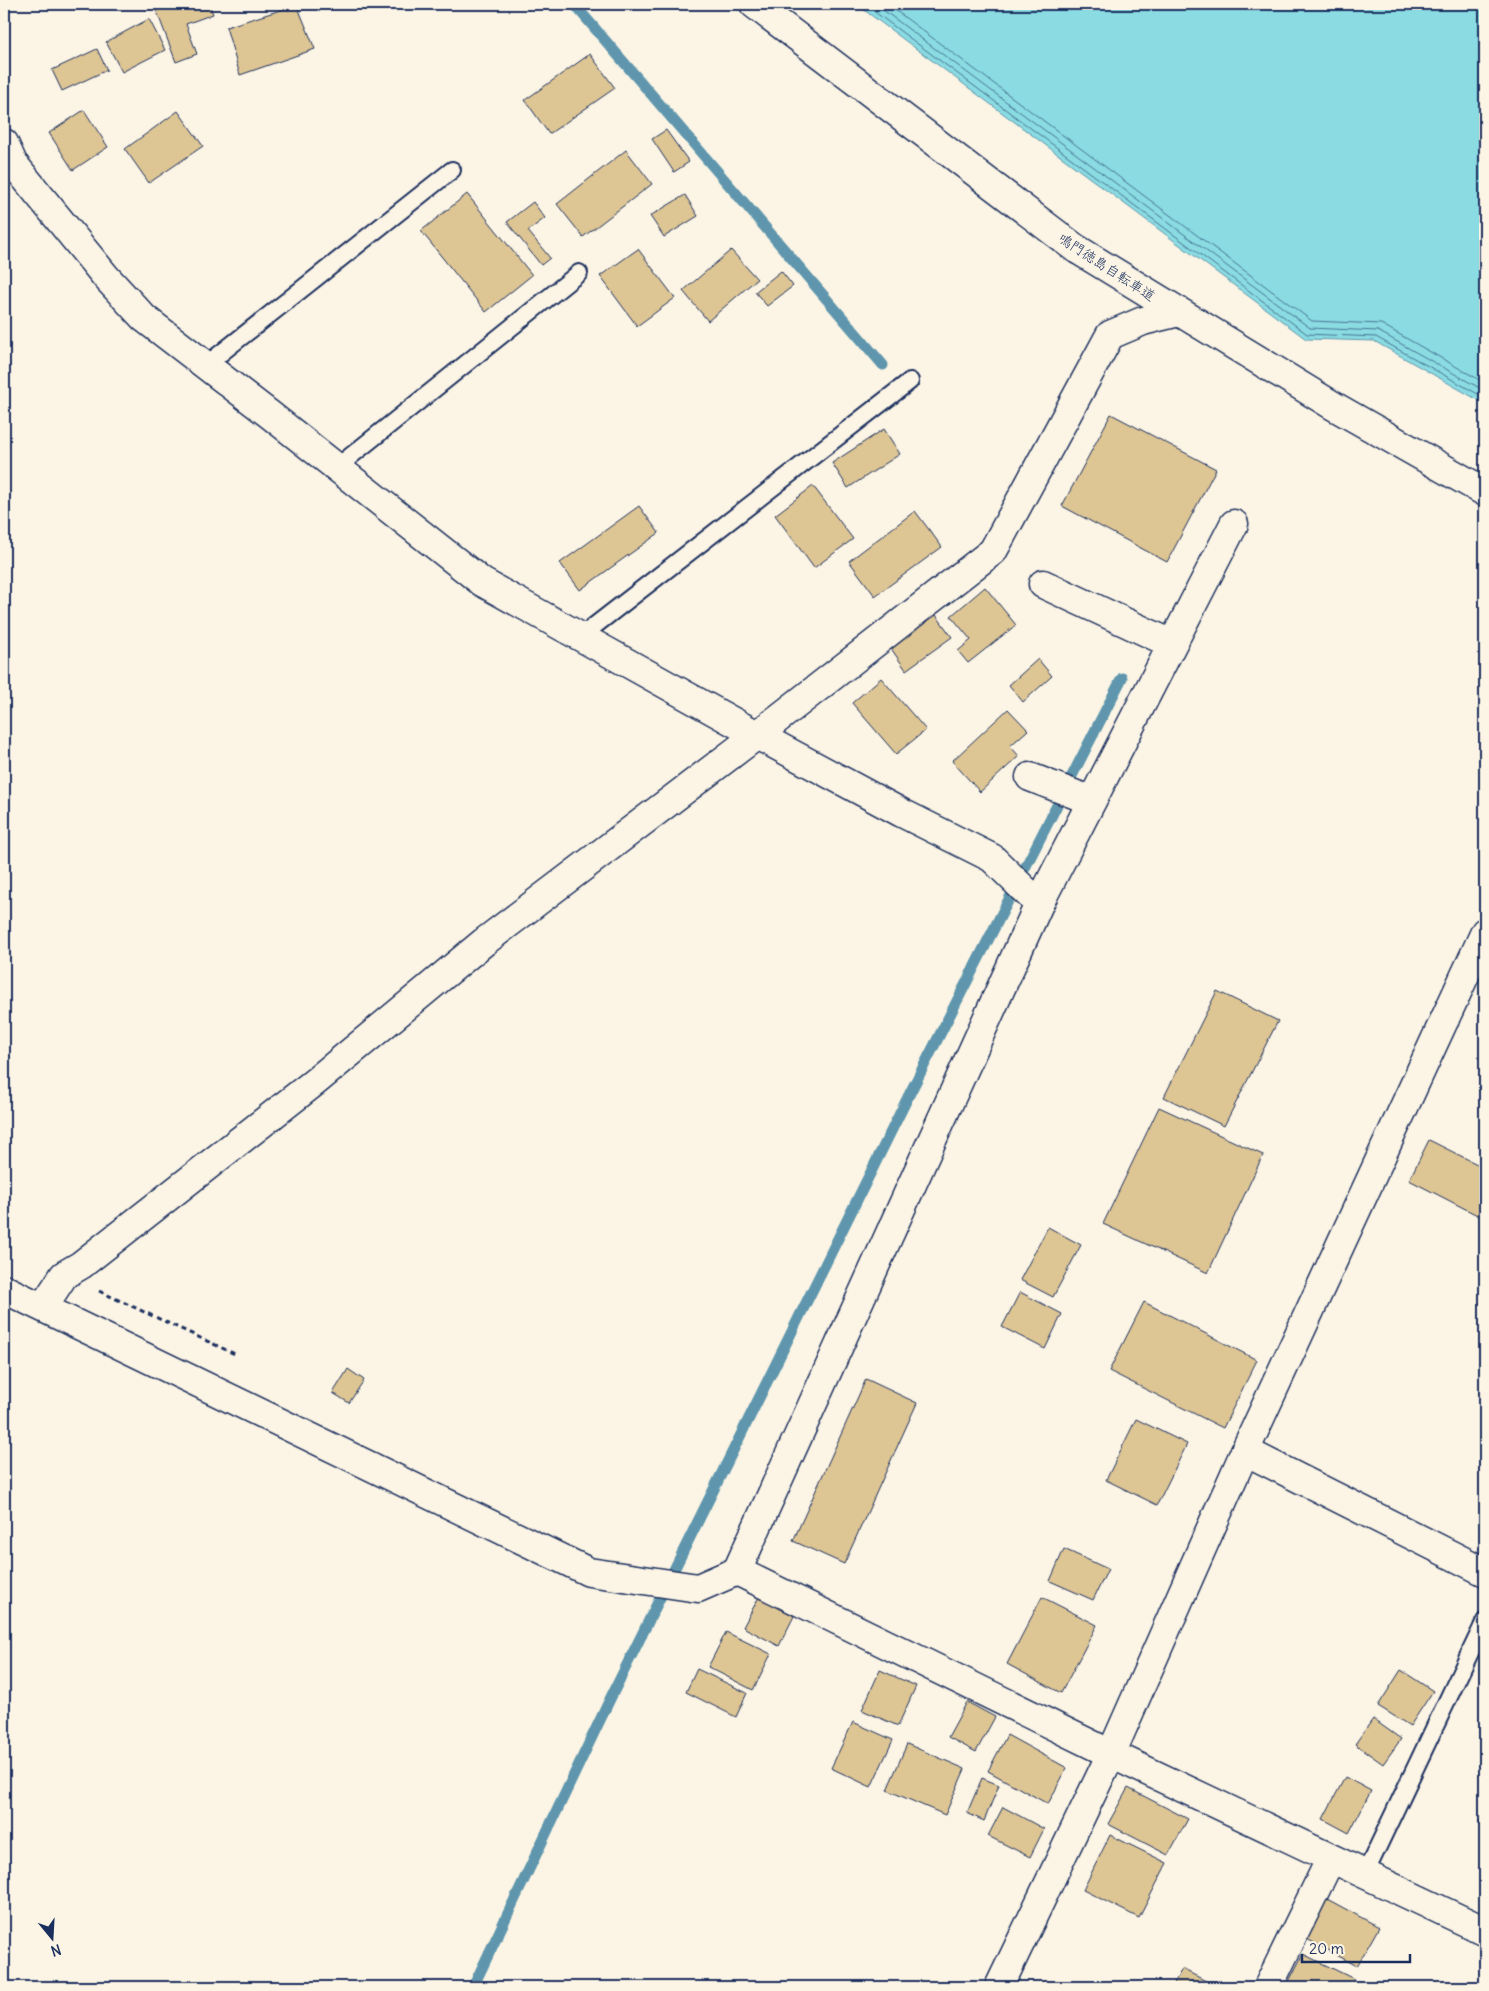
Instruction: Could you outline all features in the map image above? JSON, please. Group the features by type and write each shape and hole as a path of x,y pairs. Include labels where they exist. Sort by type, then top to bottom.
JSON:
{"street":[{"name":"鳴門徳島自転車道","path":"754,4 1075,248 1332,405 1485,492"},
{"path":"4,143 13,163 106,277 144,318 482,582 757,735 902,813 992,858 1039,904"},
{"path":"43,1307 64,1275 81,1265 316,1081 484,942 757,735 993,552 1110,335 1142,322 1179,312"},
{"path":"4,1289 589,1572 698,1588 737,1572 1039,904 1234,524"},
{"path":"1043,584 1172,644"},
{"path":"1030,778 1092,801"},
{"path":"1000,1987 1111,1754 1246,1451 1485,932"},
{"path":"1246,1451 1485,1572"},
{"path":"737,1572 1111,1754 1485,1931"},
{"path":"1268,1987 1331,1858"}],"lane":[{"path":"206,365 452,170"},
{"path":"336,467 579,273"},
{"path":"580,637 910,380"},
{"path":"1364,1874 1485,1621"}],"path":[{"path":"64,1275 235,1354"}],"water":[{"path":"856,4 1485,4 1485,404 1374,341 1306,339"}],"building":[{"path":"154,4 209,4 213,14 186,24 197,54 176,62"},
{"path":"297,5 315,49 240,75 226,27"},
{"path":"149,19 165,50 122,72 106,42"},
{"path":"97,49 107,70 62,91 52,70"},
{"path":"590,54 615,88 549,134 525,100"},
{"path":"84,110 108,147 73,170 49,133"},
{"path":"178,111 203,146 149,183 125,149"},
{"path":"666,130 689,162 674,172 652,139"},
{"path":"626,150 652,184 583,237 557,204"},
{"path":"467,194 532,275 486,312 421,231"},
{"path":"685,195 698,216 664,237 650,216"},
{"path":"533,202 545,218 528,231 550,258 541,265 507,222"},
{"path":"638,249 675,298 637,326 600,276"},
{"path":"731,250 757,279 708,321 683,291"},
{"path":"781,271 793,286 767,306 755,292"},
{"path":"1111,414 1216,469 1167,562 1062,506"},
{"path":"884,429 900,454 848,488 832,463"},
{"path":"813,486 853,539 814,568 775,515"},
{"path":"639,506 659,533 580,590 560,563"},
{"path":"915,511 942,547 875,596 849,561"},
{"path":"985,587 1016,625 968,663 958,651 971,640 951,616"},
{"path":"936,615 952,637 906,670 890,647"},
{"path":"1038,659 1052,676 1023,702 1009,685"},
{"path":"881,678 926,730 896,754 852,703"},
{"path":"1008,709 1028,730 1010,746 1019,756 980,792 952,761"},
{"path":"1217,991 1278,1021 1224,1126 1164,1097"},
{"path":"1159,1107 1263,1155 1208,1273 1103,1224"},
{"path":"1429,1140 1485,1168 1485,1219 1409,1180"},
{"path":"1048,1227 1081,1245 1053,1297 1020,1280"},
{"path":"1020,1292 1062,1314 1045,1349 1002,1327"},
{"path":"1144,1302 1257,1360 1223,1428 1109,1371"},
{"path":"348,1369 364,1380 349,1403 333,1393"},
{"path":"866,1379 917,1403 844,1564 793,1541"},
{"path":"1136,1419 1187,1444 1157,1505 1106,1480"},
{"path":"1064,1549 1108,1569 1093,1600 1050,1581"},
{"path":"759,1597 794,1616 779,1646 743,1627"},
{"path":"1042,1597 1097,1625 1061,1693 1007,1664"},
{"path":"726,1632 771,1654 753,1690 708,1667"},
{"path":"697,1669 747,1693 736,1717 686,1692"},
{"path":"880,1670 916,1686 898,1726 862,1710"},
{"path":"1401,1670 1433,1691 1410,1726 1378,1706"},
{"path":"967,1702 995,1717 976,1752 948,1737"},
{"path":"1373,1719 1401,1739 1383,1764 1355,1744"},
{"path":"853,1722 893,1740 871,1787 831,1768"},
{"path":"1007,1735 1067,1768 1048,1804 988,1771"},
{"path":"907,1744 965,1769 945,1815 887,1790"},
{"path":"1345,1777 1371,1791 1349,1833 1323,1819"},
{"path":"982,1778 999,1785 984,1821 967,1813"},
{"path":"1128,1788 1188,1819 1168,1855 1108,1824"},
{"path":"1003,1807 1044,1829 1030,1857 988,1836"},
{"path":"1485,1812 1485,1828 1478,1824"},
{"path":"1110,1835 1167,1863 1139,1918 1083,1890"},
{"path":"1485,1850 1485,1865 1480,1862"},
{"path":"1327,1899 1379,1927 1357,1966 1305,1938"},
{"path":"1303,1954 1354,1979 1350,1987 1286,1987"},
{"path":"1182,1969 1218,1987 1172,1987"}],"waterway":[{"path":"574,4 883,365"},
{"path":"473,1987 611,1697 910,1093 1122,678"}]}
